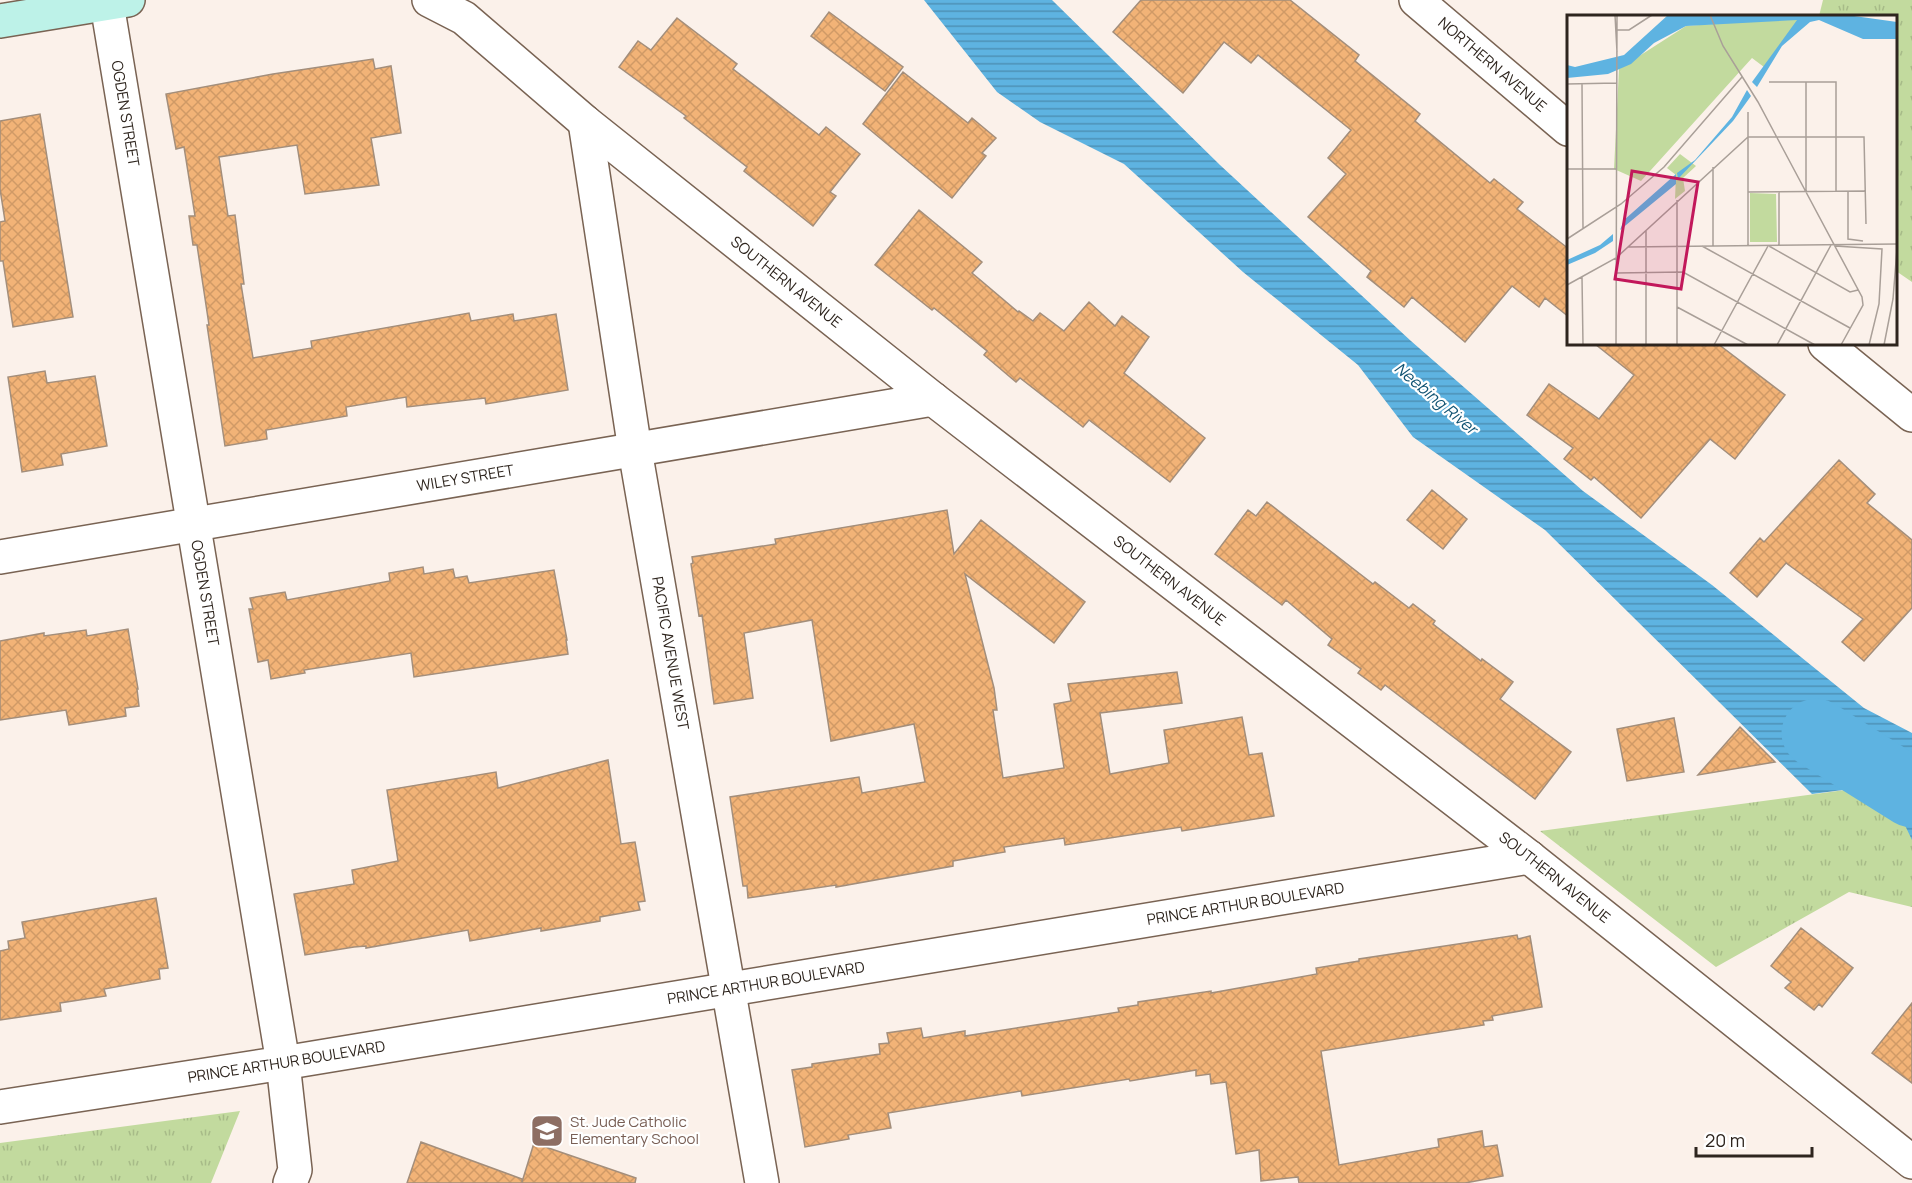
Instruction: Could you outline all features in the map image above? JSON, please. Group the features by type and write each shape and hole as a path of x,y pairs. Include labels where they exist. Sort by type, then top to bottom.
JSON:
{"main road":[{"path":"0,21 118,2"}],"street":[{"name":"SOUTHERN AVENUE","path":"429,0 464,18 585,122 933,399 1529,857 1912,1162"},
{"name":"NORTHERN AVENUE","path":"1416,0 1567,127"},
{"name":"OGDEN STREET","path":"118,2 194,526 283,1063 295,1170 290,1183"},
{"name":"PACIFIC AVENUE WEST","path":"585,122 634,450 762,1183"},
{"path":"1826,345 1912,415"},
{"name":"WILEY STREET","path":"0,557 194,526 933,399"},
{"name":"PRINCE ARTHUR BOULEVARD","path":"0,1107 283,1063 1529,857"}],"green space":[{"path":"1823,0 1912,0 1912,282 1897,272 1897,15 1819,15"},
{"path":"1912,781 1912,907 1849,892 1716,967 1540,831"},
{"path":"240,1111 211,1183 0,1183 0,1143"}],"water":[{"path":"924,0 1052,0 1220,165 1411,341 1583,491 1712,585 1864,708 1912,733 1912,781 1812,794 1545,530 1413,437 1358,365 1243,272 1124,164 1040,122 997,92"},
{"path":"1912,814 1912,840 1901,817"}],"building":[{"path":"1141,0 1290,0 1359,55 1355,61 1420,114 1415,121 1490,183 1494,179 1523,202 1517,209 1567,247 1567,315 1545,298 1539,307 1512,286 1465,342 1412,297 1404,307 1367,277 1371,271 1308,217 1346,174 1328,158 1351,130 1258,55 1251,63 1224,42 1183,93 1113,32"},
{"path":"829,12 903,67 885,91 811,36"},
{"path":"677,18 737,64 733,69 819,135 826,127 860,154 830,192 836,196 813,226 744,171 747,167 684,118 686,116 619,67 638,41 651,50"},
{"path":"373,59 375,69 391,66 401,133 371,138 379,185 305,194 297,145 219,157 228,216 235,215 244,284 241,284 253,358 312,348 311,341 469,313 471,321 513,314 514,321 556,314 568,390 486,404 485,398 407,407 406,397 346,407 347,416 266,430 267,439 225,446 197,245 193,245 189,216 195,216 184,147 176,149 166,94 273,74"},
{"path":"903,72 968,123 972,118 996,138 982,153 986,156 952,198 863,124"},
{"path":"40,114 73,317 13,327 3,261 0,261 0,222 5,221 0,189 0,121"},
{"path":"919,210 982,262 972,273 1018,312 1033,321 1040,313 1064,331 1089,302 1115,326 1122,316 1149,337 1124,373 1205,438 1170,482 1089,420 1083,427 1020,378 1016,382 984,355 987,351 934,308 932,310 875,265"},
{"path":"1596,345 1719,345 1785,395 1735,459 1710,439 1641,518 1594,477 1591,480 1564,459 1573,448 1527,415 1549,384 1599,419 1634,375"},
{"path":"45,371 47,383 95,376 107,446 61,454 63,465 22,472 8,377"},
{"path":"1839,460 1875,494 1867,503 1912,540 1912,608 1864,661 1842,642 1863,619 1786,563 1757,597 1730,573 1760,538 1764,542"},
{"path":"1432,490 1467,519 1443,549 1407,520"},
{"path":"1267,502 1373,584 1375,582 1409,608 1413,604 1435,621 1433,624 1513,682 1500,699 1571,752 1535,799 1385,685 1381,690 1358,673 1361,669 1328,645 1332,639 1286,600 1282,605 1215,554 1248,510 1256,516"},
{"path":"947,510 954,554 981,520 1085,602 1054,643 965,574 994,688 997,710 993,710 1003,778 1064,768 1054,704 1071,701 1068,684 1177,672 1182,703 1100,713 1110,774 1169,763 1164,730 1242,717 1249,755 1262,753 1274,816 1182,831 1181,827 1065,845 1064,838 1004,847 1005,852 953,861 953,866 836,887 836,885 748,898 747,886 743,886 730,797 859,777 862,793 925,782 914,724 831,741 812,620 744,633 753,698 714,704 702,615 699,616 691,564 693,563 692,557 776,544 775,539"},
{"path":"423,567 424,574 453,569 455,578 467,576 469,583 554,570 568,654 414,677 411,653 304,670 305,673 271,679 268,660 258,662 249,609 253,609 250,598 285,592 287,600 390,581 389,573"},
{"path":"128,629 139,706 125,708 126,716 69,725 66,710 0,720 0,641 44,633 44,636 86,630 87,636"},
{"path":"1674,718 1684,772 1627,781 1617,729"},
{"path":"1740,727 1775,762 1698,775"},
{"path":"608,760 621,844 635,842 645,901 638,902 640,910 600,917 600,921 541,931 541,928 470,941 468,930 366,948 366,946 354,947 305,955 294,894 354,884 352,870 398,861 387,790 496,772 498,788"},
{"path":"156,898 168,968 159,969 160,979 104,989 106,996 60,1003 61,1011 0,1020 0,951 9,949 8,941 25,938 22,922"},
{"path":"1801,928 1853,968 1822,1007 1819,1004 1814,1010 1785,988 1791,982 1771,966"},
{"path":"1517,935 1518,939 1530,936 1542,1007 1492,1016 1493,1020 1483,1021 1484,1025 1321,1051 1339,1165 1439,1147 1438,1139 1482,1131 1484,1147 1497,1145 1503,1176 1465,1183 1299,1183 1298,1177 1261,1181 1259,1150 1236,1154 1226,1082 1211,1084 1210,1074 1196,1076 1196,1070 1022,1096 1021,1091 888,1113 891,1128 848,1135 849,1139 805,1147 792,1070 812,1067 812,1064 880,1054 879,1044 889,1043 887,1033 921,1028 923,1038 965,1031 965,1036 1119,1012 1118,1008 1138,1005 1138,1002 1211,991 1211,993 1317,974 1316,968 1359,961 1359,959"},
{"path":"1912,1003 1912,1083 1872,1053"},
{"path":"421,1142 522,1179 522,1182 534,1143 636,1178 635,1183 407,1183"}],"waterway":[{"name":"Neebing River","path":"1816,733 1912,793"}],"place":[{"name":"St. Jude Catholic Elementary School","path":"547,1131"}]}
